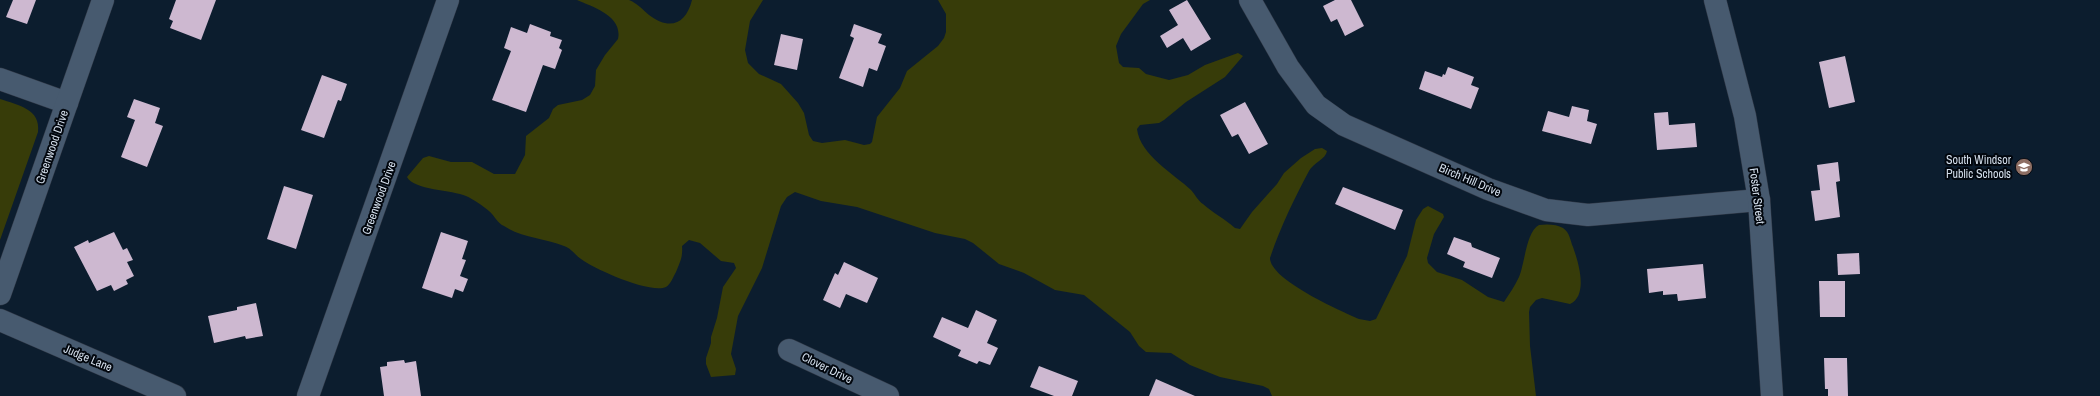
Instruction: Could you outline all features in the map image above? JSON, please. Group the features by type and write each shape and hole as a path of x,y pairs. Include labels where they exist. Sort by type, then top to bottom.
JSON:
{"street":[{"name":"Greenwood Drive","path":"0,294 103,0"},
{"name":"Greenwood Drive","path":"308,396 448,0"},
{"name":"Birch Hill Drive","path":"1250,0 1288,67 1316,105 1344,124 1488,189 1546,210 1588,215 1759,200"},
{"name":"Foster Street","path":"1715,0 1745,116 1759,200 1772,396"},
{"path":"0,79 67,103"},
{"name":"Judge Lane","path":"0,320 175,396"},
{"name":"Clover Drive","path":"789,350 843,377 888,396"}],"green space":[{"path":"577,0 629,0 657,20 670,24 681,20 686,15 692,0 763,0 750,21 745,50 748,63 759,74 781,84 798,103 804,113 809,135 813,141 822,143 845,140 864,145 872,142 877,117 900,88 907,71 938,46 944,38 946,32 946,14 938,0 1150,0 1143,4 1121,34 1116,46 1119,63 1123,67 1139,68 1146,74 1169,80 1188,75 1205,65 1238,53 1243,56 1225,77 1186,102 1164,120 1159,123 1140,125 1137,129 1139,138 1151,156 1191,190 1201,203 1235,228 1240,229 1252,212 1277,184 1284,173 1301,158 1315,149 1322,148 1327,151 1326,154 1309,171 1278,236 1270,258 1273,267 1281,276 1293,285 1323,302 1359,319 1370,321 1376,319 1407,256 1416,220 1423,209 1428,206 1443,214 1444,217 1434,234 1427,258 1428,263 1437,272 1462,280 1488,297 1504,302 1519,277 1531,234 1539,225 1555,225 1563,228 1570,237 1579,269 1581,286 1579,293 1576,300 1570,304 1542,298 1536,300 1530,307 1530,346 1536,396 1272,396 1269,389 1263,386 1220,377 1190,365 1171,353 1146,352 1139,346 1130,332 1084,295 1055,290 1024,273 999,264 973,243 965,239 935,233 857,207 821,201 795,192 787,197 781,206 762,268 738,316 731,354 736,369 735,375 711,377 706,364 706,358 717,318 723,287 736,268 734,263 721,261 700,243 689,240 682,246 680,262 668,286 658,288 636,284 598,269 566,247 511,230 502,225 484,207 466,196 417,185 407,177 423,158 429,156 451,162 472,162 494,174 515,174 525,155 526,136 549,118 553,109 558,105 582,100 590,95 595,86 596,70 605,55 618,39 616,24 611,18 598,9"},
{"path":"0,99 21,106 32,113 38,124 38,132 0,240"}],"building":[{"path":"13,0 36,0 27,24 6,17"},
{"path":"176,0 216,0 201,40 170,28 173,21 169,19"},
{"path":"1187,0 1211,39 1191,51 1183,38 1167,48 1160,36 1178,25 1169,10"},
{"path":"1335,0 1351,0 1364,26 1345,36 1337,19 1331,22 1323,6"},
{"path":"530,24 551,32 550,36 562,40 559,48 562,50 555,69 543,65 526,112 492,100 511,51 504,48 511,27 527,33"},
{"path":"854,24 882,34 878,43 886,46 877,71 869,68 863,87 839,78 854,38 850,36"},
{"path":"781,34 803,39 797,70 774,65"},
{"path":"1845,56 1855,102 1829,108 1819,62"},
{"path":"1448,67 1474,77 1471,85 1479,88 1471,109 1419,89 1425,71 1442,77 1443,74 1445,75"},
{"path":"322,75 347,84 341,101 338,100 324,138 301,130"},
{"path":"134,99 160,108 155,123 163,126 147,167 121,157 135,120 127,117"},
{"path":"1245,102 1268,144 1249,154 1238,134 1232,137 1220,115"},
{"path":"1572,106 1589,110 1587,121 1597,124 1591,144 1542,131 1548,111 1569,117"},
{"path":"1668,112 1669,125 1695,123 1697,147 1657,150 1654,113"},
{"path":"1838,162 1840,181 1836,182 1840,217 1815,221 1811,191 1820,190 1817,165"},
{"path":"284,186 313,195 296,249 267,239"},
{"path":"1343,187 1403,210 1395,230 1335,204"},
{"path":"114,232 123,250 127,248 133,260 127,262 134,276 126,280 128,284 114,291 111,285 97,291 74,247 88,240 89,243"},
{"path":"441,232 468,241 462,259 466,260 460,276 468,279 463,292 455,289 452,298 422,288"},
{"path":"1454,237 1471,243 1472,247 1500,258 1492,278 1463,267 1465,262 1447,254"},
{"path":"1859,253 1860,274 1838,275 1837,254"},
{"path":"844,262 878,278 867,303 846,294 840,308 823,300 835,273 838,275"},
{"path":"1703,264 1706,298 1678,301 1677,294 1663,295 1663,291 1649,293 1647,269"},
{"path":"1819,281 1845,281 1845,317 1820,317"},
{"path":"256,303 263,336 246,339 245,336 214,343 208,316 237,310 237,307"},
{"path":"976,310 997,320 987,343 998,348 990,365 979,361 977,364 958,356 961,350 933,337 942,317 968,328"},
{"path":"1824,358 1847,358 1848,396 1828,396 1828,389 1825,389"},
{"path":"404,360 405,363 416,361 421,396 384,396 380,367 387,366 387,362"},
{"path":"1039,366 1078,381 1072,396 1054,396 1030,387"},
{"path":"1156,379 1195,396 1149,396"}],"place":[{"name":"South Windsor Public Schools","path":"2024,167"}]}
